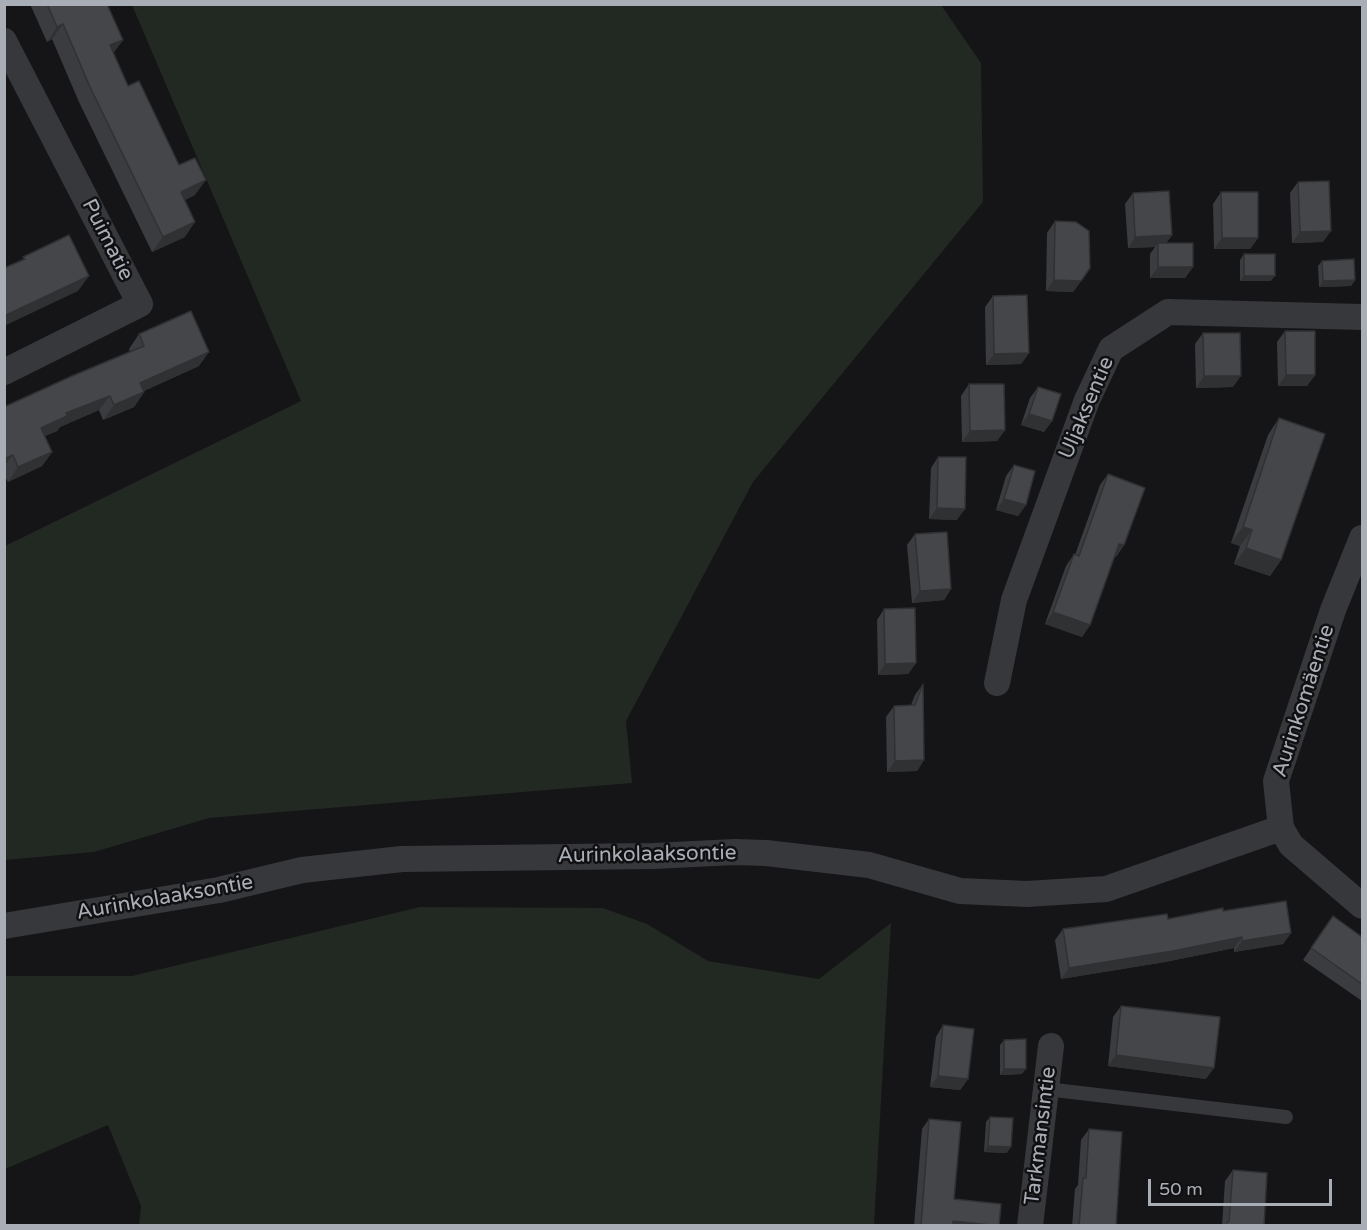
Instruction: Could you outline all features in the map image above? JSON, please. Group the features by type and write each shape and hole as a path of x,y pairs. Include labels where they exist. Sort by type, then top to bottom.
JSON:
{"street":[{"name":"Puimatie","path":"4,41 140,304 4,372"},
{"name":"Uljaksentie","path":"997,683 1014,600 1087,400 1111,349 1168,312 1362,317"},
{"name":"Aurinkomäentie","path":"1281,828 1276,781 1333,610 1362,538"},
{"path":"1281,828 1291,845 1362,906"},
{"name":"Aurinkolaaksontie","path":"4,926 219,890 302,870 402,859 756,853 868,865 960,891 1027,894 1106,889 1281,828"},
{"name":"Tarkmansintie","path":"1030,1226 1051,1047"}],"lane":[{"path":"1046,1089 1286,1117"}],"shaded area":[{"path":"132,5 941,5 981,63 983,202 753,482 626,721 632,783 209,818 94,852 5,860 5,546 301,401"},
{"path":"420,907 603,908 647,924 708,961 819,979 891,923 874,1225 139,1225 141,1206 108,1125 5,1169 5,976 132,976"}],"building":[{"path":"47,4 107,4 123,40 110,45 128,86 139,81 179,165 195,158 206,180 181,192 195,222 163,237 90,87 63,24 57,27"},
{"path":"1329,181 1331,231 1300,232 1298,182"},
{"path":"1169,191 1172,235 1135,237 1133,193"},
{"path":"1221,192 1258,192 1258,238 1222,238"},
{"path":"1055,221 1076,222 1089,231 1090,268 1081,281 1054,280"},
{"path":"69,235 89,276 4,316 4,268"},
{"path":"1158,243 1193,243 1193,267 1158,267"},
{"path":"1244,254 1275,254 1275,276 1244,276"},
{"path":"1354,259 1355,280 1323,281 1322,261"},
{"path":"1027,295 1029,353 994,354 993,296"},
{"path":"191,311 209,352 140,383 144,392 114,405 110,396 66,413 67,416 41,428 52,452 18,467 13,455 4,459 4,407 144,346 139,334"},
{"path":"1285,331 1315,331 1315,375 1286,375"},
{"path":"1203,333 1240,333 1241,376 1204,376"},
{"path":"969,384 1004,384 1005,430 970,431"},
{"path":"1038,387 1061,394 1052,421 1029,414"},
{"path":"1279,418 1325,434 1281,560 1246,548 1252,530 1243,527"},
{"path":"938,457 966,457 965,509 937,508"},
{"path":"1014,465 1035,471 1026,505 1004,499"},
{"path":"1108,474 1145,488 1124,545 1119,544 1090,625 1053,612 1074,554 1079,556"},
{"path":"947,532 951,589 920,591 915,534"},
{"path":"915,608 916,663 885,664 884,609"},
{"path":"923,684 924,760 895,761 894,706 915,705"},
{"path":"1286,901 1291,933 1242,941 1242,937 1069,968 1063,929 1167,914 1168,919 1223,908 1223,911"},
{"path":"1333,916 1362,937 1362,984 1311,948"},
{"path":"1121,1006 1220,1017 1214,1068 1116,1055"},
{"path":"943,1025 974,1029 968,1079 938,1076"},
{"path":"1026,1039 1026,1069 1004,1069 1004,1040"},
{"path":"990,1117 1013,1118 1011,1147 988,1146"},
{"path":"929,1119 961,1122 954,1199 1001,1204 999,1226 953,1221 953,1226 921,1226"},
{"path":"1089,1129 1122,1132 1116,1226 1079,1226 1083,1178 1086,1178"},
{"path":"1233,1170 1267,1173 1264,1226 1227,1226"}]}
